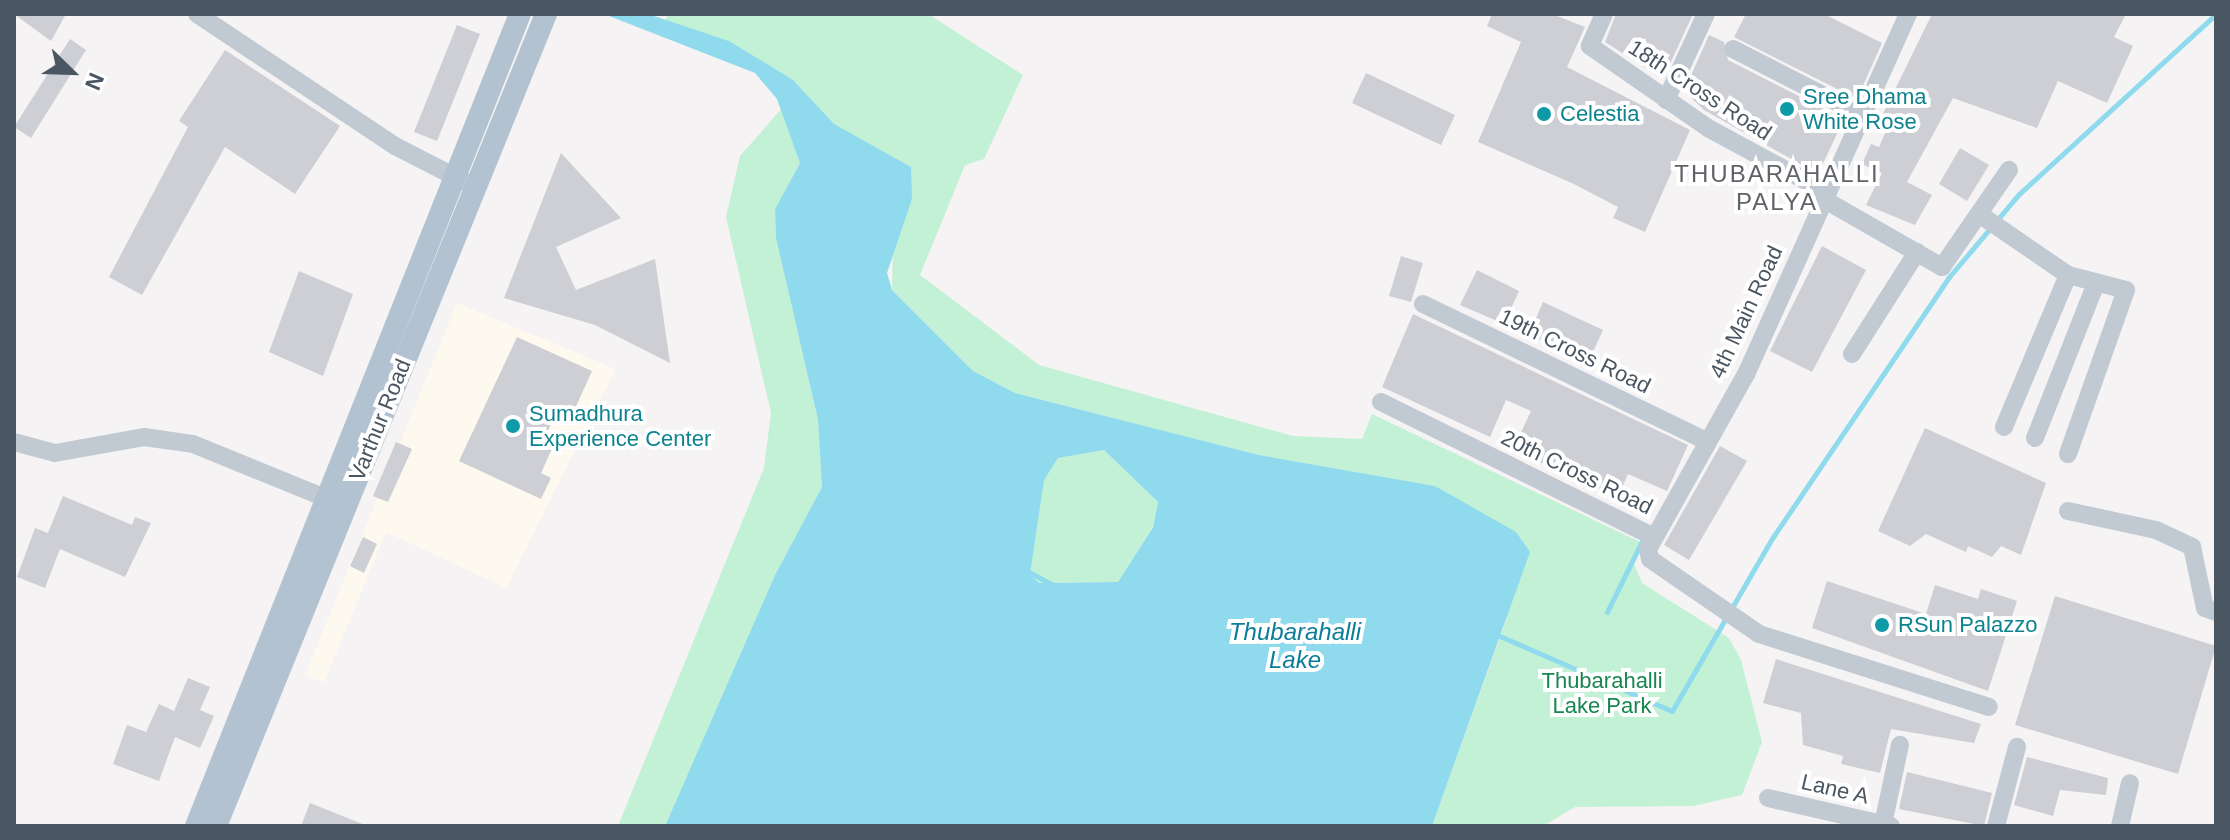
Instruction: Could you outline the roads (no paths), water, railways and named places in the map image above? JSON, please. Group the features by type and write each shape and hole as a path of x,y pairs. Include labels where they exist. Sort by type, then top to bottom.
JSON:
{"main road":[{"name":"Varthur Road","path":"196,826 520,14"},
{"name":"Varthur Road","path":"216,826 546,14"}],"street":[{"path":"197,14 453,177 474,186"},
{"name":"18th Cross Road","path":"1604,14 1590,46 1666,100 1942,267 1989,221"},
{"path":"1666,100 1706,14"},
{"name":"4th Main Road","path":"1654,537 1746,374 1827,196 1860,114 1908,14"},
{"path":"1733,49 1860,114"},
{"path":"2009,170 1989,221 2068,275 2126,290 2068,454"},
{"path":"1852,354 1917,252"},
{"path":"2004,427 2068,275"},
{"path":"2035,438 2096,283"},
{"name":"19th Cross Road","path":"1423,304 1707,441"},
{"name":"20th Cross Road","path":"1381,402 1654,537 1650,559 1759,634 1989,707"},
{"path":"14,442 55,453 144,437 193,444 325,498"},
{"path":"2068,511 2156,530 2192,547 2205,608 2216,612"},
{"path":"1887,825 1900,745"},
{"path":"1996,826 2017,747"},
{"path":"2120,826 2130,783"},
{"name":"Lane A","path":"1768,798 1850,822 1887,825"}],"water":[{"name":"Thubarahalli Lake","path":"604,14 648,14 729,41 793,80 834,124 911,167 912,199 887,273 892,290 973,371 1015,393 1259,455 1435,486 1516,532 1530,552 1432,826 665,826 775,575 822,487 818,420 776,238 775,209 800,163 777,99 755,73","holes":["1104,450 1158,502 1153,527 1118,582 1039,583 1030,574 1044,480 1058,458"]}],"waterway":[{"path":"1495,634 1672,711 1773,537 1949,277 2019,194 2216,14"},
{"path":"1607,612 1642,541"},
{"path":"1025,570 1055,586"}],"place":[{"name":"Sree Dhama White Rose","path":"1787,109"},
{"name":"Celestia","path":"1544,114"},
{"name":"Sumadhura Experience Center","path":"513,426"},
{"name":"RSun Palazzo","path":"1882,625"}],"district":[{"name":"THUBARAHALLI PALYA","path":"1777,188"}],"park label":[{"name":"Thubarahalli Lake Park","path":"1602,692"}]}
